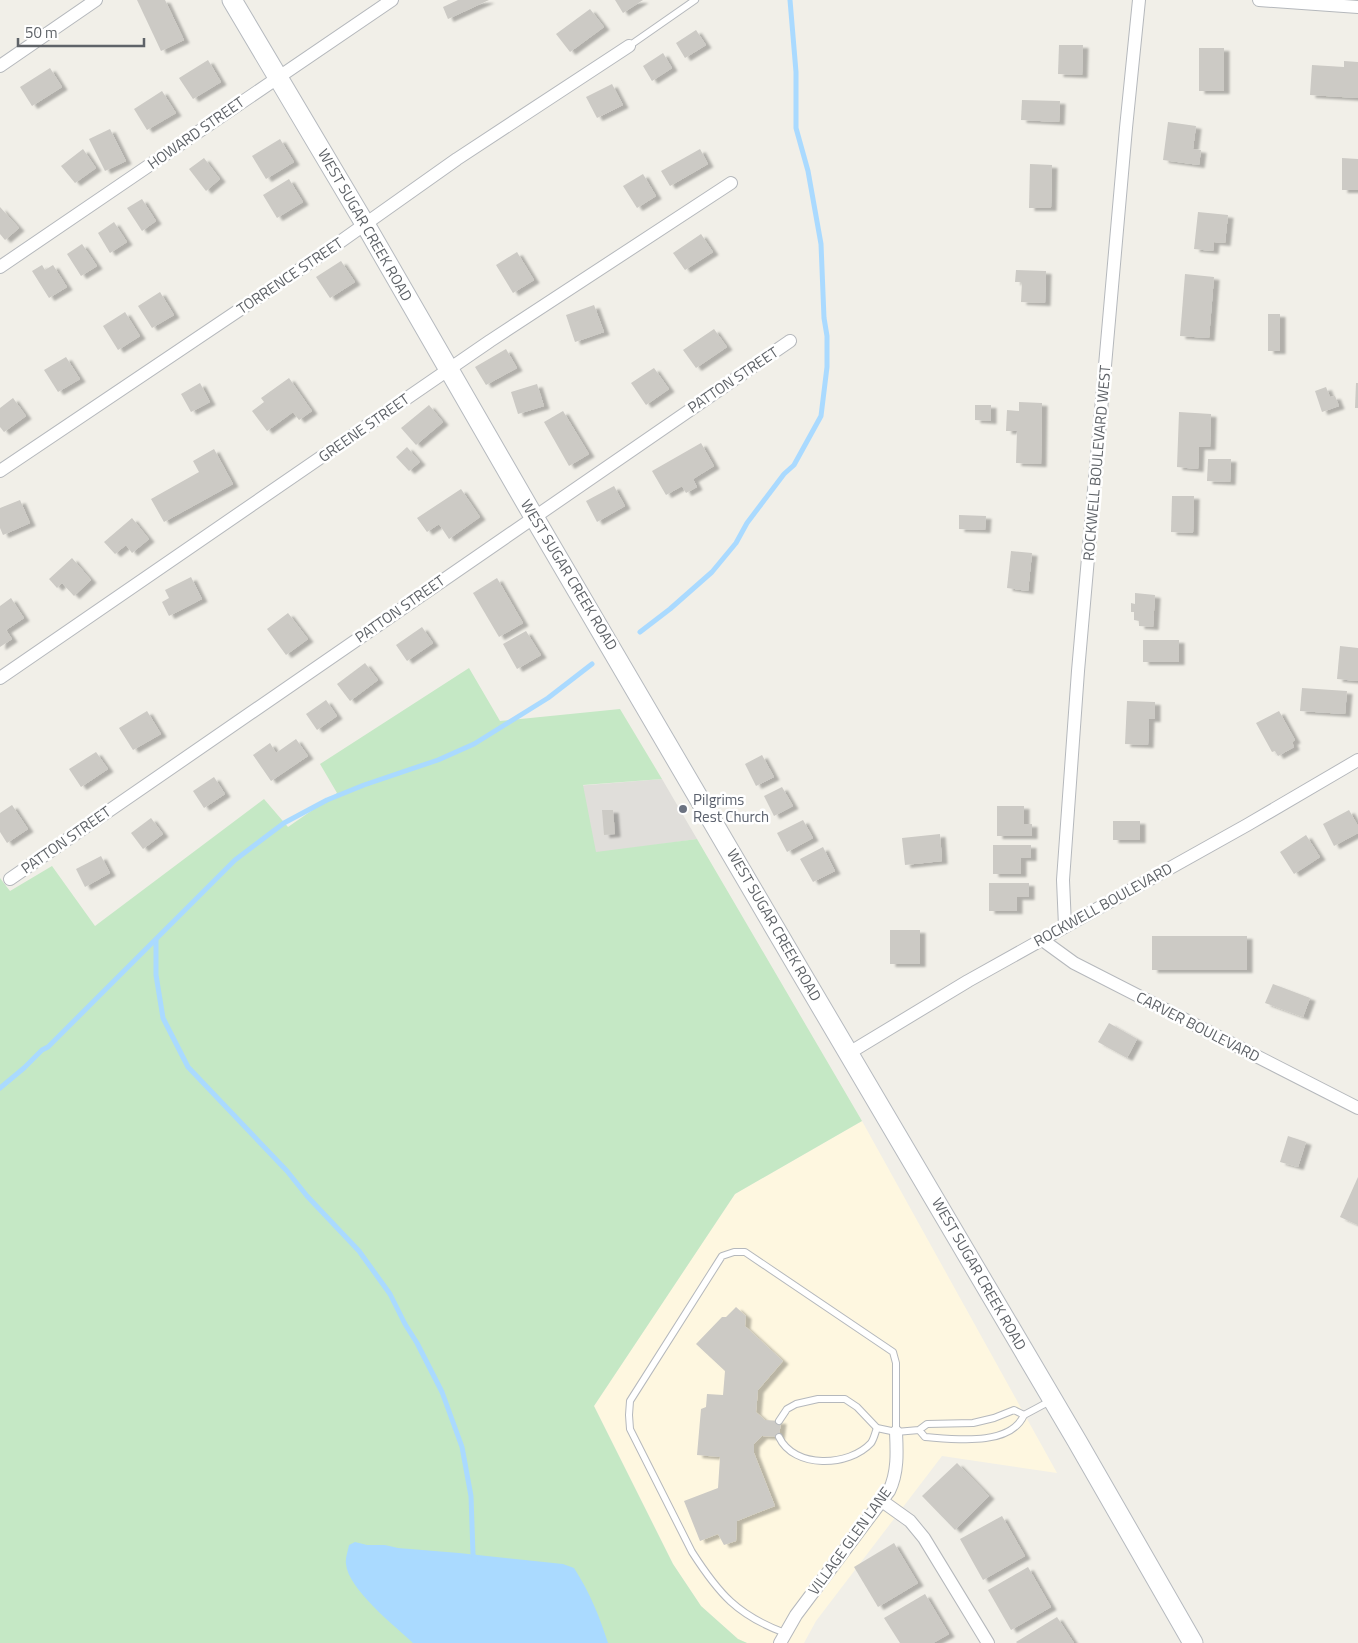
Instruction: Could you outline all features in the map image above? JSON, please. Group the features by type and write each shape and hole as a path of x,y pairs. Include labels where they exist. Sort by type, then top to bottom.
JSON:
{"main road":[{"name":"WEST SUGAR CREEK ROAD","path":"232,0 1053,1400 1193,1643"}],"street":[{"path":"0,66 96,0"},
{"name":"HOWARD STREET","path":"0,267 392,0"},
{"name":"ROCKWELL BOULEVARD WEST","path":"1065,926 1063,880 1078,671 1139,0"},
{"path":"1259,0 1358,7"},
{"name":"TORRENCE STREET","path":"0,471 322,254 457,159 629,46"},
{"name":"GREENE STREET","path":"0,678 490,341 731,183"},
{"name":"PATTON STREET","path":"10,879 790,341"},
{"name":"ROCKWELL BOULEVARD","path":"849,1053 968,981 1358,760"},
{"name":"CARVER BOULEVARD","path":"1041,939 1074,963 1358,1108"},
{"name":"VILLAGE GLEN LANE","path":"782,1638 796,1615 882,1501 895,1478 896,1432"},
{"path":"882,1501 910,1521 924,1538 988,1643"}],"lane":[{"path":"629,46 695,0"},
{"path":"782,1638 771,1627 743,1612 725,1597 692,1552 630,1429 630,1401 722,1256 734,1252 745,1252 893,1352 896,1363 896,1432"},
{"path":"779,1420 787,1409 796,1404 818,1398 844,1399 857,1408 876,1428 896,1432 919,1430 927,1424 973,1423 994,1418 1014,1410 1024,1415"},
{"path":"919,1430 925,1437 965,1440 988,1438 1020,1424 1024,1415 1053,1400"},
{"path":"779,1437 783,1446 794,1455 808,1460 836,1460 854,1456 872,1442 876,1428"}],"shaded area":[{"path":"662,779 697,839 579,856 539,789"},
{"path":"862,1121 1057,1473 942,1456 816,1621 804,1643 747,1643 738,1639 701,1606 673,1564 594,1406 735,1194"}],"green space":[{"path":"469,668 500,721 620,709 662,779 583,785 596,852 697,839 862,1121 735,1194 594,1406 673,1564 701,1606 738,1639 747,1643 0,1643 0,878 10,891 52,866 95,926 264,799 288,827 337,793 320,764"}],"water":[{"path":"355,1542 367,1545 385,1545 398,1548 563,1564 574,1568 594,1604 608,1643 413,1643 363,1596 349,1574 346,1557 349,1545"}],"building":[{"path":"137,0 165,0 184,40 161,51"},
{"path":"458,0 489,0 448,19 443,7"},
{"path":"615,0 643,0 623,13"},
{"path":"590,9 604,27 570,52 556,34"},
{"path":"696,30 706,45 685,58 676,43"},
{"path":"1059,45 1083,45 1082,75 1058,74"},
{"path":"1199,48 1224,48 1224,91 1199,91"},
{"path":"663,53 672,68 652,81 643,66"},
{"path":"208,60 221,82 193,99 179,78"},
{"path":"1344,61 1358,62 1358,98 1310,95 1312,65 1344,67"},
{"path":"50,68 62,87 32,106 20,87"},
{"path":"612,84 623,105 597,118 586,97"},
{"path":"162,91 176,113 147,130 134,109"},
{"path":"1022,100 1060,101 1059,122 1021,120"},
{"path":"1168,122 1196,126 1193,149 1201,150 1199,165 1163,160"},
{"path":"110,129 126,161 105,171 89,139"},
{"path":"280,139 294,162 266,179 252,156"},
{"path":"83,149 96,168 75,183 61,166"},
{"path":"700,149 708,164 670,186 661,171"},
{"path":"204,158 220,179 206,191 189,169"},
{"path":"1342,158 1358,159 1358,190 1342,190"},
{"path":"1030,164 1052,165 1051,208 1029,208"},
{"path":"643,174 656,196 637,208 623,186"},
{"path":"289,179 303,202 277,218 263,195"},
{"path":"142,199 156,221 142,231 127,208"},
{"path":"0,207 19,228 5,240 0,234"},
{"path":"1198,212 1228,215 1225,243 1214,242 1213,251 1194,249"},
{"path":"114,222 127,242 110,253 98,233"},
{"path":"701,234 713,252 685,270 673,253"},
{"path":"82,244 97,266 81,276 67,254"},
{"path":"517,252 534,280 513,293 496,265"},
{"path":"341,261 355,282 330,298 316,277"},
{"path":"42,265 45,270 53,265 67,287 49,298 32,271"},
{"path":"1016,270 1046,271 1045,303 1021,302 1022,282 1015,282"},
{"path":"1185,274 1214,277 1209,338 1180,336"},
{"path":"160,292 174,315 152,328 138,306"},
{"path":"594,305 604,332 575,342 566,315"},
{"path":"125,312 140,336 118,350 103,326"},
{"path":"1268,314 1280,314 1280,351 1268,351"},
{"path":"714,329 727,347 696,368 683,350"},
{"path":"506,349 517,368 486,385 475,367"},
{"path":"66,357 80,379 58,392 44,370"},
{"path":"654,368 669,389 646,405 631,383"},
{"path":"289,378 312,411 299,420 293,412 267,431 252,411 264,402 261,398"},
{"path":"200,383 210,402 191,412 181,394"},
{"path":"1356,383 1358,383 1358,408 1355,408"},
{"path":"537,384 544,406 518,414 511,392"},
{"path":"1326,387 1330,397 1335,396 1339,406 1322,412 1315,391"},
{"path":"13,398 26,416 4,432 0,427 0,408"},
{"path":"1019,402 1042,403 1041,464 1016,463 1017,431 1006,431 1007,410 1019,411"},
{"path":"429,405 443,422 416,445 401,428"},
{"path":"975,405 991,405 991,421 975,420"},
{"path":"563,411 589,454 569,466 544,422"},
{"path":"1179,412 1211,414 1210,447 1199,447 1198,469 1177,467"},
{"path":"701,443 714,466 693,479 697,487 686,493 682,486 666,495 652,471"},
{"path":"407,447 420,462 409,471 396,457"},
{"path":"214,449 233,484 164,522 151,499 199,472 193,461"},
{"path":"1208,459 1231,459 1230,482 1207,481"},
{"path":"614,486 625,506 597,522 586,501"},
{"path":"461,489 480,517 449,539 439,524 427,532 417,518"},
{"path":"1172,496 1194,496 1193,533 1171,532"},
{"path":"20,500 30,523 3,535 0,528 0,508"},
{"path":"959,515 986,516 985,530 959,529"},
{"path":"132,518 149,539 132,553 126,545 115,554 104,542"},
{"path":"1011,551 1032,553 1028,591 1007,588"},
{"path":"72,558 91,580 74,596 62,583 57,588 49,579"},
{"path":"191,577 202,599 169,616 162,602 169,598 165,590"},
{"path":"497,578 523,623 499,637 473,593"},
{"path":"1135,593 1155,595 1153,627 1139,626 1139,621 1134,620 1134,612 1131,612 1131,603 1135,604"},
{"path":"11,598 24,618 6,630 12,639 0,647 0,606"},
{"path":"288,613 308,639 286,655 267,629"},
{"path":"422,627 433,643 407,661 396,645"},
{"path":"526,631 541,655 517,669 503,644"},
{"path":"1143,640 1179,640 1179,662 1143,662"},
{"path":"1340,646 1358,648 1358,681 1337,679"},
{"path":"365,663 378,680 350,701 337,684"},
{"path":"1302,688 1347,691 1345,714 1300,711"},
{"path":"326,700 337,716 317,730 306,714"},
{"path":"1127,701 1155,702 1155,719 1149,719 1148,745 1125,744"},
{"path":"147,711 161,734 133,750 119,728"},
{"path":"1279,711 1295,740 1292,742 1294,747 1278,756 1275,751 1272,752 1256,723"},
{"path":"296,739 308,756 271,781 253,755 270,743 276,753"},
{"path":"96,752 108,769 81,787 69,769"},
{"path":"762,755 774,777 756,786 745,764"},
{"path":"214,777 225,794 204,808 193,791"},
{"path":"782,787 793,806 774,816 764,796"},
{"path":"12,805 28,829 7,843 0,832 0,813"},
{"path":"997,806 1024,806 1024,824 1032,824 1032,836 997,836"},
{"path":"602,810 613,810 615,834 604,835"},
{"path":"1349,810 1358,826 1358,833 1334,846 1323,824"},
{"path":"151,818 163,834 143,849 131,833"},
{"path":"803,820 813,838 787,852 777,833"},
{"path":"1113,821 1140,821 1140,840 1113,840"},
{"path":"940,834 942,861 905,865 902,838"},
{"path":"1306,835 1320,857 1294,874 1280,852"},
{"path":"993,845 1031,845 1031,858 1021,858 1021,874 993,874"},
{"path":"823,847 835,871 813,882 800,859"},
{"path":"101,856 110,873 85,887 76,869"},
{"path":"989,883 1029,883 1029,897 1017,897 1017,911 989,911"},
{"path":"890,930 920,930 920,964 890,964"},
{"path":"1152,936 1247,936 1247,970 1152,970"},
{"path":"1273,984 1310,998 1303,1017 1265,1003"},
{"path":"1109,1023 1137,1039 1127,1058 1098,1042"},
{"path":"1288,1136 1306,1142 1298,1167 1280,1162"},
{"path":"1358,1177 1358,1225 1340,1217"},
{"path":"736,1307 746,1316 745,1326 783,1361 758,1390 756,1412 765,1420 781,1421 779,1437 762,1436 754,1444 754,1453 775,1506 737,1521 736,1541 724,1545 718,1534 700,1541 684,1501 718,1488 720,1457 697,1455 701,1409 706,1407 707,1394 723,1395 725,1371 696,1344 722,1317 726,1317"},
{"path":"957,1463 989,1496 955,1530 922,1496"},
{"path":"1002,1516 1025,1556 983,1580 960,1539"},
{"path":"894,1543 918,1583 878,1607 854,1567"},
{"path":"1028,1567 1051,1607 1011,1630 988,1590"},
{"path":"925,1594 949,1634 933,1643 900,1643 884,1618"},
{"path":"1057,1617 1074,1643 1016,1642"}],"waterway":[{"path":"640,632 670,609 712,572 736,543 747,523 784,474 794,465 821,416 827,367 827,336 824,318 821,244 808,171 796,128 796,72 790,0"},
{"path":"0,1088 42,1050 48,1047 235,860 284,823 327,800 364,785 438,760 474,744 548,698 592,664"},
{"path":"156,940 156,975 163,1018 188,1067 287,1171 307,1196 359,1251 390,1294 417,1343 442,1392 462,1447 471,1496 473,1554 475,1560"}],"place":[{"name":"Pilgrims Rest Church","path":"683,809"}]}
